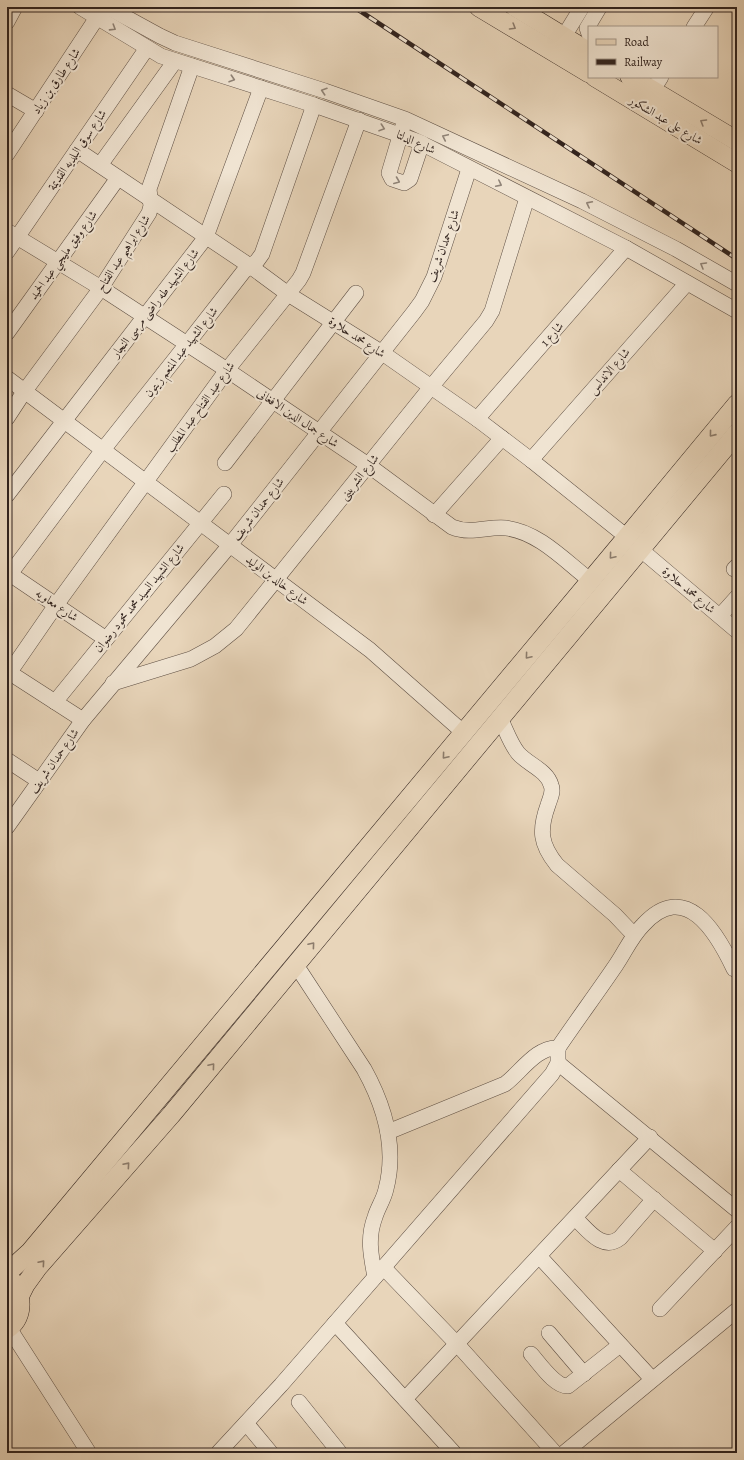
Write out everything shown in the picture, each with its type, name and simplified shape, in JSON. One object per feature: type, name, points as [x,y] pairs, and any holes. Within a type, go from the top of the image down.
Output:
[{"type":"main road","points":[[479,7],[588,72]]},
{"type":"main road","points":[[515,7],[588,51]]},
{"type":"main road","name":"شارع على عبد الشكور","points":[[597,78],[737,163]]},
{"type":"main road","name":"شارع على عبد الشكور","points":[[634,78],[656,84],[737,142]]},
{"type":"main road","points":[[7,1273],[33,1249],[464,733],[509,693],[634,543],[737,404]]},
{"type":"main road","points":[[20,1295],[38,1267],[171,1115],[500,718],[509,693],[591,581],[634,543],[737,433]]},
{"type":"main road","points":[[7,1277],[14,1283],[20,1295],[21,1302],[18,1316],[8,1329]]},
{"type":"street","points":[[7,22],[15,7]]},
{"type":"street","name":"شارع الدلتا","points":[[80,7],[103,11],[171,42],[325,91],[405,119],[582,200],[676,249],[732,281]]},
{"type":"street","points":[[695,26],[707,7]]},
{"type":"street","points":[[555,52],[564,36],[599,8]]},
{"type":"street","name":"شارع الدلتا","points":[[103,11],[146,48],[161,56],[314,105],[400,134],[419,142],[626,248],[737,311]]},
{"type":"street","name":"شارع طارق بن زياد","points":[[7,154],[103,11]]},
{"type":"street","name":"شارع سوق البلديه القديمة","points":[[7,252],[12,234],[77,150],[146,48]]},
{"type":"street","points":[[100,166],[175,61]]},
{"type":"street","name":"شارع ابراهيم عبد الفتاح","points":[[7,418],[24,392],[101,288],[150,213],[152,206],[149,189],[192,66]]},
{"type":"street","name":"شارع الشهيد طه راضى مرسى النجار","points":[[7,495],[206,237],[261,88]]},
{"type":"street","points":[[7,94],[36,111]]},
{"type":"street","name":"شارع الشهيد عبد المنعم زيتون","points":[[8,575],[102,451],[250,266],[257,261],[262,254],[314,105]]},
{"type":"street","points":[[405,119],[389,173],[394,181],[404,183],[410,179],[422,127]]},
{"type":"street","name":"شارع عبد الفتاح عبد المطلب","points":[[8,673],[226,370],[288,294],[303,273],[359,120]]},
{"type":"street","name":"شارع حمدان شريف","points":[[7,827],[83,720],[230,544],[414,312],[434,277],[465,166],[466,147]]},
{"type":"street","name":"شارع محمد حلاوة","points":[[77,150],[250,266],[288,294],[381,352],[477,419],[531,460],[634,543],[737,631]]},
{"type":"street","name":"شارع وفيق مليجي عبد الحميد","points":[[7,333],[118,178]]},
{"type":"street","name":"شارع الشربينى","points":[[113,683],[191,659],[215,646],[236,629],[489,316],[527,198]]},
{"type":"street","name":"شارع جمال الدين الافغانى","points":[[12,234],[59,261],[145,316],[273,401],[368,465],[452,528],[471,532],[496,528],[525,532],[542,542],[591,581]]},
{"type":"street","name":"شارع 1","points":[[477,419],[626,248]]},
{"type":"street","points":[[716,299],[732,281]]},
{"type":"street","name":"شارع الاندلس","points":[[531,460],[687,283]]},
{"type":"street","points":[[225,463],[356,293]]},
{"type":"street","name":"شارع خالد بن الوليد","points":[[7,378],[102,451],[230,544],[370,650],[464,733]]},
{"type":"street","points":[[434,515],[502,438]]},
{"type":"street","name":"شارع الشهيد السيد محمد محمود رضوان","points":[[55,702],[224,494]]},
{"type":"street","name":"شارع معاويه","points":[[8,575],[106,639]]},
{"type":"street","points":[[720,616],[737,597]]},
{"type":"street","points":[[8,673],[83,720]]},
{"type":"street","points":[[500,718],[512,744],[519,755],[545,775],[551,782],[552,792],[543,820],[542,830],[544,844],[551,858],[632,932]]},
{"type":"street","points":[[7,760],[39,781]]},
{"type":"street","points":[[218,1453],[335,1323],[552,1074],[558,1063],[558,1048],[614,967],[632,932],[662,909],[675,907],[688,909],[700,916],[720,942],[734,968]]},
{"type":"street","points":[[296,965],[364,1069],[373,1084],[383,1110],[388,1132],[390,1162],[386,1188],[374,1220],[370,1237],[370,1248],[379,1272],[457,1344],[555,1453]]},
{"type":"street","points":[[388,1132],[504,1084],[512,1079],[527,1062],[534,1057],[550,1047],[558,1048]]},
{"type":"street","points":[[558,1063],[650,1137],[737,1210]]},
{"type":"street","points":[[405,1399],[650,1137]]},
{"type":"street","points":[[620,1170],[715,1251]]},
{"type":"street","points":[[575,1218],[600,1241],[608,1243],[613,1242],[620,1238],[654,1199]]},
{"type":"street","points":[[660,1309],[737,1227]]},
{"type":"street","points":[[539,1256],[652,1379]]},
{"type":"street","points":[[564,1453],[737,1310]]},
{"type":"street","points":[[335,1323],[454,1453]]},
{"type":"street","points":[[8,1329],[89,1453]]},
{"type":"street","points":[[549,1333],[584,1374]]},
{"type":"street","points":[[531,1354],[555,1382],[560,1386],[568,1386],[620,1345]]},
{"type":"street","points":[[299,1402],[340,1453]]},
{"type":"street","points":[[246,1423],[271,1453]]},
{"type":"railway","points":[[354,7],[737,259]]}]
